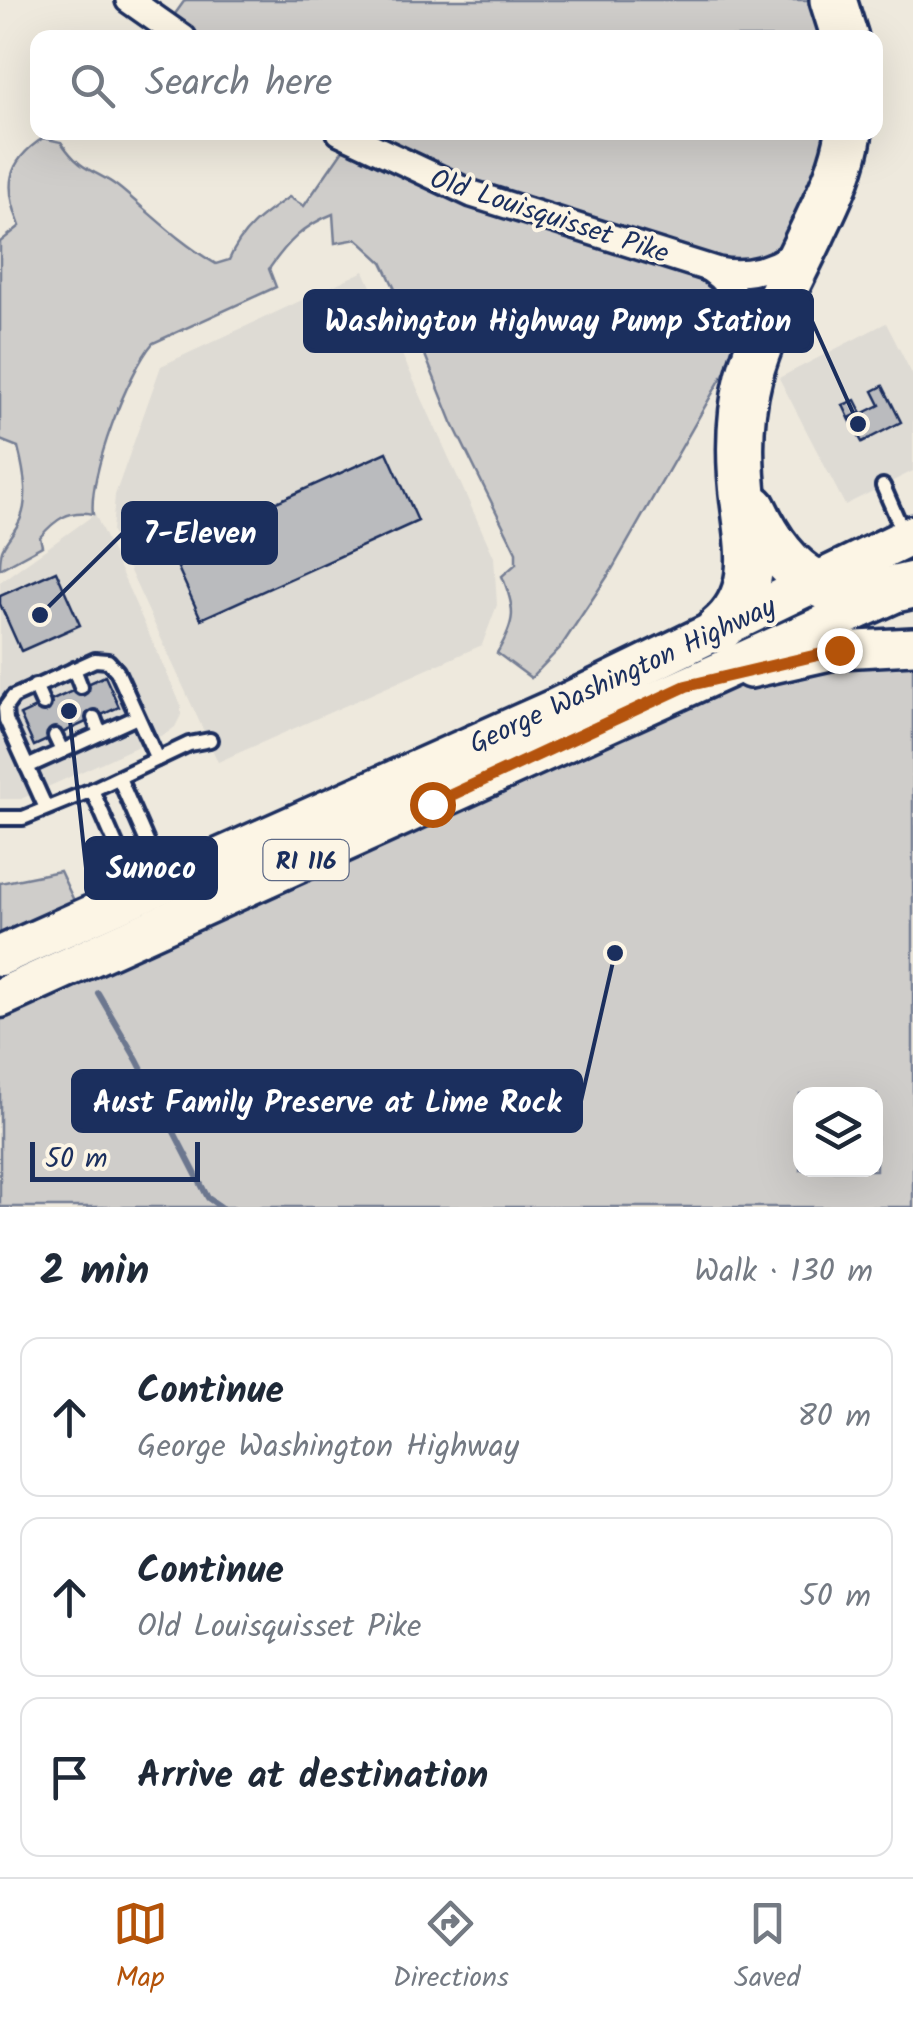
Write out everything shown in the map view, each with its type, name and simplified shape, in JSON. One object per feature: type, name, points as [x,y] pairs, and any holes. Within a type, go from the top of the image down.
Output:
[{"type":"highway","points":[[833,0],[842,30]]},
{"type":"highway","points":[[718,629],[741,604],[750,579],[739,432],[748,374],[760,338],[833,188],[848,140]]},
{"type":"highway","points":[[742,478],[776,550],[792,568],[813,582],[858,592],[913,585]]},
{"type":"main road","name":"George Washington Highway","points":[[0,998],[159,906],[910,537]]},
{"type":"main road","name":"George Washington Highway","points":[[0,956],[159,906],[686,686],[913,585]]},
{"type":"street","points":[[130,0],[172,30]]},
{"type":"street","name":"Old Louisquisset Pike","points":[[357,140],[472,194],[706,268],[752,273],[785,261],[806,245]]},
{"type":"street","points":[[706,268],[732,290],[744,315],[748,374]]},
{"type":"street","points":[[686,686],[818,654],[860,647],[913,646]]},
{"type":"lane","points":[[882,486],[910,537]]},
{"type":"lane","points":[[46,808],[6,720],[5,708],[13,696],[74,669],[95,660],[108,661],[117,671],[157,760]]},
{"type":"lane","points":[[74,669],[81,687]]},
{"type":"lane","points":[[36,686],[43,704]]},
{"type":"lane","points":[[28,767],[138,716]]},
{"type":"lane","points":[[94,718],[100,734]]},
{"type":"lane","points":[[56,736],[62,751]]},
{"type":"lane","points":[[0,818],[23,818],[189,744],[210,740]]},
{"type":"lane","points":[[119,778],[159,906]]},
{"type":"lane","points":[[92,790],[159,906]]},
{"type":"shaded area","points":[[185,0],[842,0],[852,30],[172,30],[167,25]]},
{"type":"shaded area","points":[[40,140],[61,142],[83,166],[113,183],[216,264],[229,260],[247,231],[289,197],[304,206],[345,147],[338,140],[857,140],[611,571],[560,648],[531,678],[497,653],[512,615],[502,576],[516,564],[516,552],[452,422],[382,262],[357,239],[335,243],[333,214],[305,229],[276,260],[269,269],[276,287],[153,343],[132,377],[112,425],[97,475],[93,514],[63,517],[40,537],[42,546],[0,569],[2,550],[21,517],[25,497],[18,447],[0,440],[0,242],[20,226],[10,187],[22,156]]},
{"type":"shaded area","points":[[364,271],[494,557],[497,605],[482,645],[218,762],[112,532],[115,495],[161,366]]},
{"type":"shaded area","points":[[886,323],[913,376],[913,471],[845,505],[779,378]]},
{"type":"shaded area","points":[[95,514],[181,705],[181,715],[167,733],[21,799],[0,799],[0,582]]},
{"type":"shaded area","points":[[913,650],[913,1207],[0,1207],[0,1007],[732,676]]},
{"type":"shaded area","points":[[60,871],[84,922],[0,962],[0,883]]},
{"type":"building","points":[[883,386],[901,422],[862,442],[850,420],[880,405],[873,391]]},
{"type":"building","points":[[855,400],[861,412],[849,418],[843,405]]},
{"type":"building","points":[[387,452],[418,521],[201,619],[170,550]]},
{"type":"building","points":[[56,571],[80,625],[21,651],[0,596]]},
{"type":"building","points":[[105,676],[119,707],[34,746],[20,715]]},
{"type":"waterway","points":[[98,993],[208,1198],[221,1207]]},
{"type":"place","name":"Washington Highway Pump Station","points":[[858,424]]},
{"type":"place","name":"7-Eleven","points":[[40,615]]},
{"type":"place","name":"Sunoco","points":[[69,711]]},
{"type":"place","name":"Aust Family Preserve at Lime Rock","points":[[615,953]]},
{"type":"route","points":[[432,804],[686,686],[839,650]]}]
